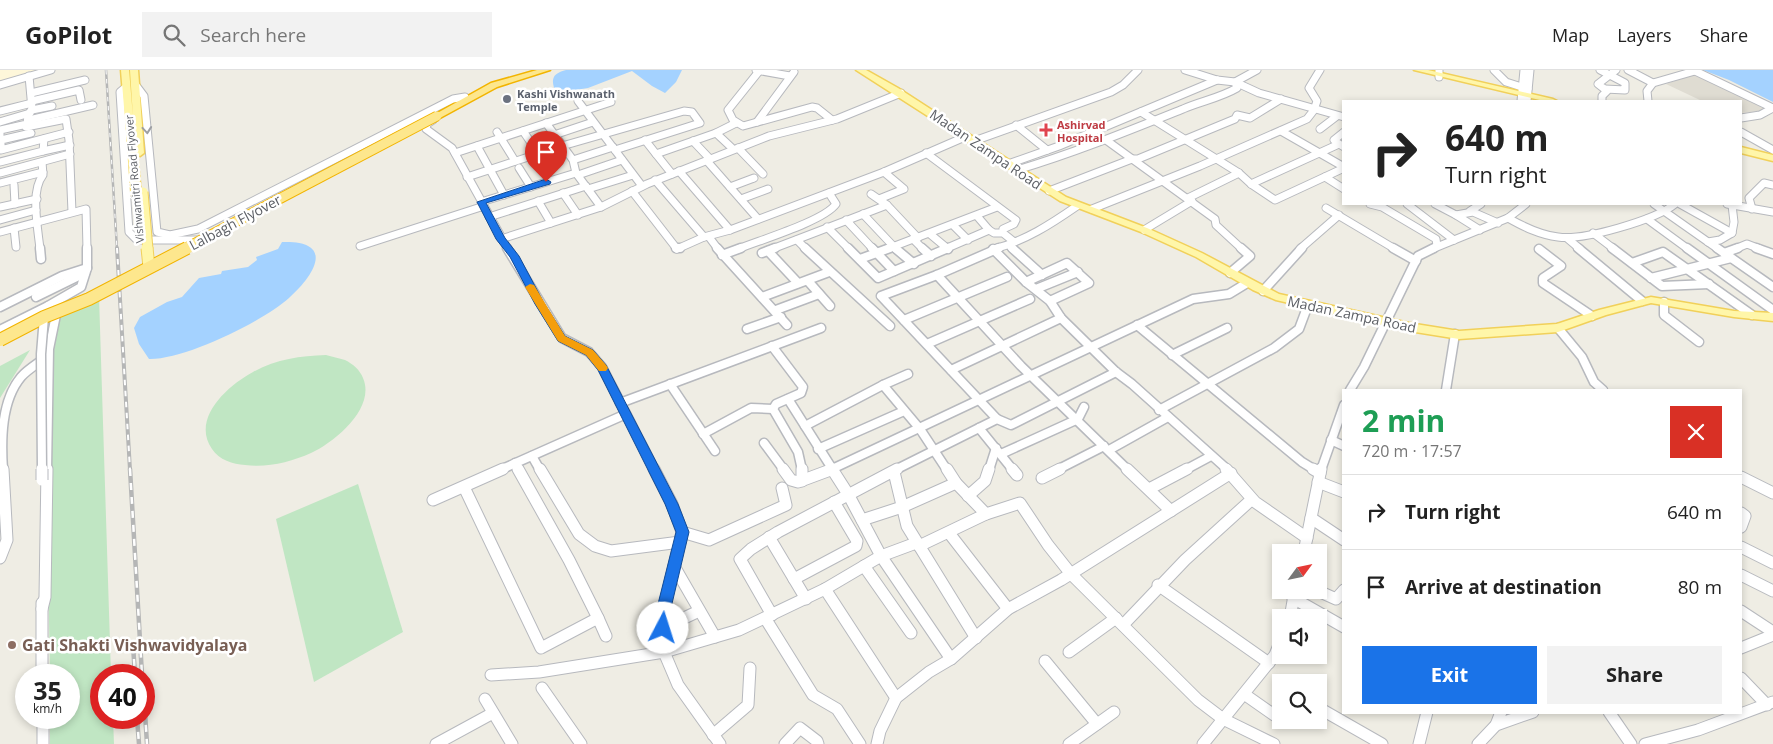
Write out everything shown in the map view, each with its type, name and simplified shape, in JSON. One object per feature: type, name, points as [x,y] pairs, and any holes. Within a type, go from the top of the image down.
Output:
[{"type":"highway","points":[[467,98],[495,81],[535,70]]},
{"type":"highway","points":[[467,98],[498,83],[546,70]]},
{"type":"highway","name":"Lalbagh Flyover","points":[[0,335],[146,266],[467,98]]},
{"type":"highway","name":"Lalbagh Flyover","points":[[0,342],[44,317],[89,299],[146,266]]},
{"type":"main road","name":"Vishwamitri Road Flyover","points":[[125,70],[146,266]]},
{"type":"main road","name":"Vishwamitri Road Flyover","points":[[134,70],[139,193]]},
{"type":"main road","name":"Madan Zampa Road","points":[[852,70],[862,71],[901,93],[1049,191],[1077,206],[1092,209],[1200,255],[1247,283],[1276,297],[1409,328],[1455,334],[1558,328],[1592,316],[1651,300],[1734,314],[1773,317]]},
{"type":"main road","points":[[1408,70],[1439,74]]},
{"type":"main road","points":[[1418,70],[1547,100]]},
{"type":"main road","points":[[1742,150],[1773,158]]},
{"type":"main road","points":[[1742,155],[1773,163]]},
{"type":"street","points":[[0,84],[51,70]]},
{"type":"street","points":[[757,122],[792,74],[758,70],[728,110],[730,118],[736,123],[743,126],[757,122],[812,106],[832,120]]},
{"type":"street","points":[[632,191],[677,249],[884,172],[926,153],[970,138],[1000,133],[1016,125],[1111,92],[1123,85],[1138,70]]},
{"type":"street","points":[[1185,70],[1217,80],[1235,82],[1281,99],[1340,117]]},
{"type":"street","points":[[1235,82],[1257,70]]},
{"type":"street","points":[[1092,209],[1218,160],[1307,119],[1314,110],[1317,101],[1309,88],[1320,70]]},
{"type":"street","points":[[1494,70],[1502,80],[1525,96]]},
{"type":"street","points":[[1524,70],[1525,96]]},
{"type":"street","points":[[1525,96],[1530,70]]},
{"type":"street","points":[[1600,70],[1611,76],[1626,83],[1625,90],[1605,89],[1598,84],[1611,76],[1616,70]]},
{"type":"street","points":[[1628,70],[1653,83]]},
{"type":"street","points":[[1648,100],[1647,91],[1653,83],[1694,70],[1773,108]]},
{"type":"street","points":[[29,76],[31,107],[26,127],[66,119],[70,146],[72,212]]},
{"type":"street","points":[[31,93],[85,80]]},
{"type":"street","points":[[1012,167],[1047,150],[1217,80]]},
{"type":"street","points":[[1012,167],[1106,140],[1200,101],[1226,95],[1237,88],[1235,82]]},
{"type":"street","points":[[126,87],[120,92],[130,232],[137,240],[192,241],[207,239],[426,126],[468,102],[467,98],[453,99],[198,229],[170,235],[156,232],[144,96],[136,84]]},
{"type":"street","points":[[1602,100],[1602,96],[1608,91],[1605,89]]},
{"type":"street","points":[[0,122],[31,107],[79,90],[81,100]]},
{"type":"street","points":[[501,239],[601,208],[655,180],[735,149],[769,136],[832,120],[901,93]]},
{"type":"street","points":[[1049,191],[1132,159],[1138,159],[1235,119],[1237,115],[1250,118],[1281,99]]},
{"type":"street","points":[[578,101],[642,186]]},
{"type":"street","points":[[455,154],[611,102]]},
{"type":"street","points":[[69,132],[1,150],[0,129],[93,104]]},
{"type":"street","points":[[0,111],[52,106]]},
{"type":"street","points":[[1742,118],[1760,115],[1773,108]]},
{"type":"street","points":[[468,177],[491,169],[517,165],[538,153],[684,111],[692,112],[700,124],[573,160]]},
{"type":"street","points":[[1141,112],[1156,119],[1184,140],[1239,173],[1251,184],[1275,200],[1342,168]]},
{"type":"street","points":[[1320,129],[1340,117]]},
{"type":"street","points":[[554,135],[593,122]]},
{"type":"street","points":[[546,123],[573,160],[577,174],[601,208]]},
{"type":"street","points":[[656,154],[716,133],[736,123]]},
{"type":"street","points":[[1016,125],[1047,150]]},
{"type":"street","points":[[426,126],[429,132],[452,148],[501,239],[514,256],[540,304],[562,338],[589,352],[598,360],[672,504],[681,537],[663,612],[664,652],[678,685],[716,740],[748,705],[750,668]]},
{"type":"street","points":[[523,131],[538,153]]},
{"type":"street","points":[[1281,131],[1342,166]]},
{"type":"street","points":[[0,140],[32,132]]},
{"type":"street","points":[[497,132],[532,187]]},
{"type":"street","points":[[716,133],[763,174]]},
{"type":"street","points":[[1742,133],[1773,150]]},
{"type":"street","points":[[1341,146],[1334,140],[1342,134]]},
{"type":"street","points":[[44,139],[44,151]]},
{"type":"street","points":[[645,140],[656,154],[730,230]]},
{"type":"street","points":[[1106,140],[1190,199],[1215,219],[1216,225],[1250,256],[1230,273]]},
{"type":"street","points":[[693,141],[758,219]]},
{"type":"street","points":[[0,162],[70,146]]},
{"type":"street","points":[[478,146],[504,195]]},
{"type":"street","points":[[1251,184],[1319,153],[1341,146]]},
{"type":"street","points":[[926,153],[1016,220],[1014,224],[1003,230]]},
{"type":"street","points":[[0,172],[70,154]]},
{"type":"street","points":[[360,246],[504,195],[622,160]]},
{"type":"street","points":[[41,259],[36,210],[37,182],[43,175],[42,162]]},
{"type":"street","points":[[0,183],[43,172]]},
{"type":"street","points":[[879,199],[904,190],[884,172]]},
{"type":"street","points":[[1144,230],[1190,199],[1239,173]]},
{"type":"street","points":[[489,217],[563,193],[633,175]]},
{"type":"street","points":[[1325,177],[1342,188]]},
{"type":"street","points":[[730,187],[754,178]]},
{"type":"street","points":[[655,180],[787,325]]},
{"type":"street","points":[[1752,209],[1749,198],[1764,182],[1773,185]]},
{"type":"street","points":[[14,185],[15,204]]},
{"type":"street","points":[[523,189],[551,223]]},
{"type":"street","points":[[741,200],[768,189]]},
{"type":"street","points":[[722,255],[818,218],[832,210],[836,204],[829,192]]},
{"type":"street","points":[[563,193],[578,215]]},
{"type":"street","points":[[870,194],[887,205],[931,256]]},
{"type":"street","points":[[0,207],[37,199]]},
{"type":"street","points":[[798,283],[765,252],[887,205]]},
{"type":"street","points":[[1376,205],[1382,206],[1436,239],[1437,246]]},
{"type":"street","points":[[1407,205],[1454,240]]},
{"type":"street","points":[[1437,205],[1480,230]]},
{"type":"street","points":[[1456,215],[1470,212],[1480,205]]},
{"type":"street","points":[[1351,389],[1386,323],[1418,256],[1437,246],[1498,223],[1525,205]]},
{"type":"street","points":[[1656,205],[1666,210],[1677,222],[1771,285]]},
{"type":"street","points":[[1508,218],[1532,231],[1567,238],[1647,219],[1673,208],[1674,205]]},
{"type":"street","points":[[1682,205],[1732,233]]},
{"type":"street","points":[[1708,242],[1720,240],[1732,233],[1734,222],[1729,205]]},
{"type":"street","points":[[1734,205],[1772,214]]},
{"type":"street","points":[[860,259],[977,216],[997,206]]},
{"type":"street","points":[[1077,206],[1046,226],[1011,243],[881,296],[996,419],[1010,425],[1116,372]]},
{"type":"street","points":[[1326,208],[1416,261]]},
{"type":"street","points":[[0,232],[86,209],[86,270],[81,287],[0,330]]},
{"type":"street","points":[[0,220],[36,210]]},
{"type":"street","points":[[1470,212],[1498,223]]},
{"type":"street","points":[[863,214],[894,247],[914,264]]},
{"type":"street","points":[[1263,290],[1303,246],[1338,215]]},
{"type":"street","points":[[977,216],[994,233],[1001,232],[1042,275]]},
{"type":"street","points":[[1647,219],[1773,310]]},
{"type":"street","points":[[846,220],[894,272]]},
{"type":"street","points":[[953,225],[968,240]]},
{"type":"street","points":[[826,227],[878,278],[886,294]]},
{"type":"street","points":[[14,228],[16,247]]},
{"type":"street","points":[[878,278],[990,230]]},
{"type":"street","points":[[1593,233],[1662,286],[1710,284]]},
{"type":"street","points":[[930,234],[948,249]]},
{"type":"street","points":[[1567,238],[1642,301]]},
{"type":"street","points":[[797,240],[829,272],[890,326]]},
{"type":"street","points":[[1724,253],[1747,244],[1773,254]]},
{"type":"street","points":[[1632,264],[1663,252],[1684,247]]},
{"type":"street","points":[[993,249],[1026,282],[1036,288],[1050,301],[1061,318],[1116,372],[1132,384],[1231,473],[1239,488],[1251,500],[1307,538]]},
{"type":"street","points":[[1539,249],[1561,266],[1543,278],[1541,280],[1543,283],[1592,316]]},
{"type":"street","points":[[1663,252],[1752,315]]},
{"type":"street","points":[[1651,278],[1731,258]]},
{"type":"street","points":[[1026,282],[1068,263],[1089,283],[1050,301]]},
{"type":"street","points":[[36,297],[86,270]]},
{"type":"street","points":[[0,307],[62,276],[86,270]]},
{"type":"street","points":[[762,297],[829,272]]},
{"type":"street","points":[[1036,288],[1078,272]]},
{"type":"street","points":[[937,274],[958,299],[1032,375],[1171,511]]},
{"type":"street","points":[[904,320],[1007,277]]},
{"type":"street","points":[[808,281],[830,306]]},
{"type":"street","points":[[764,443],[791,480],[795,482],[802,481],[833,469],[920,429],[1193,299],[1222,296],[1240,290],[1247,283]]},
{"type":"street","points":[[747,329],[819,294]]},
{"type":"street","points":[[927,344],[1030,299]]},
{"type":"street","points":[[1664,302],[1664,315],[1699,342]]},
{"type":"street","points":[[1159,410],[1274,348],[1298,329],[1308,305]]},
{"type":"street","points":[[42,609],[45,597],[48,355],[56,315],[55,308],[48,306]]},
{"type":"street","points":[[42,664],[41,354],[44,317]]},
{"type":"street","points":[[951,370],[1061,318]]},
{"type":"street","points":[[1137,325],[1319,478],[1342,491]]},
{"type":"street","points":[[620,403],[821,328]]},
{"type":"street","points":[[1172,355],[1227,328]]},
{"type":"street","points":[[1558,328],[1582,357],[1594,382],[1602,389]]},
{"type":"street","points":[[0,342],[23,331]]},
{"type":"street","points":[[1446,389],[1455,334]]},
{"type":"street","points":[[772,346],[803,387],[801,393],[776,404],[773,409]]},
{"type":"street","points":[[0,558],[7,540],[2,453],[6,402],[21,377],[48,355]]},
{"type":"street","points":[[805,426],[908,374]]},
{"type":"street","points":[[1588,389],[1594,382]]},
{"type":"street","points":[[670,384],[715,452]]},
{"type":"street","points":[[883,385],[936,450],[956,483],[986,514]]},
{"type":"street","points":[[788,398],[848,494],[881,556],[950,659]]},
{"type":"street","points":[[968,496],[985,481],[998,451],[1078,420],[1084,407]]},
{"type":"street","points":[[703,434],[751,408],[773,409]]},
{"type":"street","points":[[773,409],[801,456],[804,469],[802,481]]},
{"type":"street","points":[[818,448],[904,411]]},
{"type":"street","points":[[1306,544],[1323,460],[1342,411]]},
{"type":"street","points":[[433,500],[626,414]]},
{"type":"street","points":[[1042,478],[1168,418]]},
{"type":"street","points":[[860,744],[836,709],[813,695],[768,616],[740,559],[742,554],[848,494],[996,419]]},
{"type":"street","points":[[979,428],[1017,474]]},
{"type":"street","points":[[1332,440],[1342,445]]},
{"type":"street","points":[[532,456],[579,534],[595,546],[611,551],[681,537],[709,540],[786,505],[782,488]]},
{"type":"street","points":[[1149,489],[1211,456]]},
{"type":"street","points":[[515,464],[569,560],[606,636]]},
{"type":"street","points":[[894,472],[907,526],[976,638]]},
{"type":"street","points":[[876,744],[880,731],[896,698],[929,672],[950,659],[1008,609],[1070,574],[1231,473]]},
{"type":"street","points":[[1743,482],[1773,493]]},
{"type":"street","points":[[862,520],[902,507],[956,483]]},
{"type":"street","points":[[464,487],[516,601],[541,648],[598,618]]},
{"type":"street","points":[[1069,652],[1119,622],[1204,540],[1251,500]]},
{"type":"street","points":[[794,579],[856,546],[857,541],[834,502]]},
{"type":"street","points":[[491,675],[539,672],[664,652],[739,630],[825,590],[881,556],[949,533],[986,514],[1020,503],[1070,574],[1198,700],[1223,719],[1274,744]]},
{"type":"street","points":[[1742,514],[1745,516],[1742,524]]},
{"type":"street","points":[[1311,518],[1342,539]]},
{"type":"street","points":[[949,533],[1008,609]]},
{"type":"street","points":[[769,537],[806,599]]},
{"type":"street","points":[[1742,548],[1773,563]]},
{"type":"street","points":[[674,566],[715,637]]},
{"type":"street","points":[[864,566],[911,633]]},
{"type":"street","points":[[1742,576],[1773,591]]},
{"type":"street","points":[[1158,585],[1269,663]]},
{"type":"street","points":[[825,590],[896,698]]},
{"type":"street","points":[[1328,595],[1336,599],[1342,592]]},
{"type":"street","points":[[1302,599],[1342,626]]},
{"type":"street","points":[[663,628],[700,610]]},
{"type":"street","points":[[1742,611],[1773,634],[1742,648]]},
{"type":"street","points":[[1203,744],[1272,659]]},
{"type":"street","points":[[1045,661],[1097,724]]},
{"type":"street","points":[[1742,679],[1770,703],[1742,714]]},
{"type":"street","points":[[542,688],[580,744]]},
{"type":"street","points":[[1244,694],[1272,713]]},
{"type":"street","points":[[484,699],[512,744]]},
{"type":"street","points":[[1069,744],[1114,712]]},
{"type":"street","points":[[436,744],[493,713]]},
{"type":"street","points":[[1327,713],[1382,744]]},
{"type":"street","points":[[1419,744],[1426,714]]},
{"type":"street","points":[[1478,744],[1496,725],[1500,714]]},
{"type":"street","points":[[1496,725],[1527,714]]},
{"type":"street","points":[[1610,714],[1631,744]]},
{"type":"street","points":[[1645,744],[1698,730],[1741,714]]},
{"type":"street","points":[[785,744],[800,728],[817,741],[818,744]]},
{"type":"street","points":[[43,729],[43,744]]},
{"type":"shaded area","points":[[0,70],[46,70],[0,82]]},
{"type":"shaded area","points":[[1695,74],[1765,109],[1742,113],[1742,100],[1700,100],[1666,84]]},
{"type":"green space","points":[[99,296],[111,664],[90,664],[90,729],[113,729],[114,744],[50,744],[50,729],[80,729],[80,664],[50,664],[48,566],[52,339],[60,316]]},
{"type":"green space","points":[[30,350],[0,398],[0,366]]},
{"type":"green space","points":[[326,355],[345,360],[353,365],[362,375],[365,389],[364,401],[359,412],[351,423],[331,441],[311,453],[287,462],[270,465],[236,464],[222,459],[215,453],[207,438],[206,426],[215,404],[233,386],[253,372],[279,361],[298,357]]},
{"type":"green space","points":[[358,484],[403,632],[314,682],[276,519]]},
{"type":"water","points":[[566,70],[682,70],[676,82],[665,93],[632,71],[588,88],[556,93],[553,84],[554,78],[557,73]]},
{"type":"water","points":[[1703,70],[1773,70],[1773,102],[1729,80]]},
{"type":"water","points":[[282,242],[299,243],[310,247],[315,253],[316,261],[306,279],[289,298],[261,318],[222,338],[182,353],[164,358],[149,359],[139,344],[134,328],[140,317],[167,302],[182,297],[199,278],[221,274],[222,271],[248,267],[257,260],[256,257],[278,249]]},
{"type":"railway","points":[[106,70],[117,249]]},
{"type":"railway","points":[[117,248],[130,470]]},
{"type":"railway","points":[[130,469],[141,664]]},
{"type":"railway","points":[[133,645],[134,664]]},
{"type":"railway","points":[[138,729],[139,744]]},
{"type":"railway","points":[[146,729],[147,744]]},
{"type":"slow traffic","points":[[530,287],[562,338],[589,352],[598,360],[602,368]]},
{"type":"place","name":"Kashi Vishwanath Temple","points":[[507,99]]},
{"type":"place","name":"Ashirvad Hospital","points":[[1046,130]]},
{"type":"place","name":"Gati Shakti Vishwavidyalaya","points":[[12,645]]},
{"type":"route","points":[[546,182],[481,202],[501,239],[514,256],[540,304],[562,338],[589,352],[598,360],[672,504],[682,532],[663,612],[663,628]]}]
